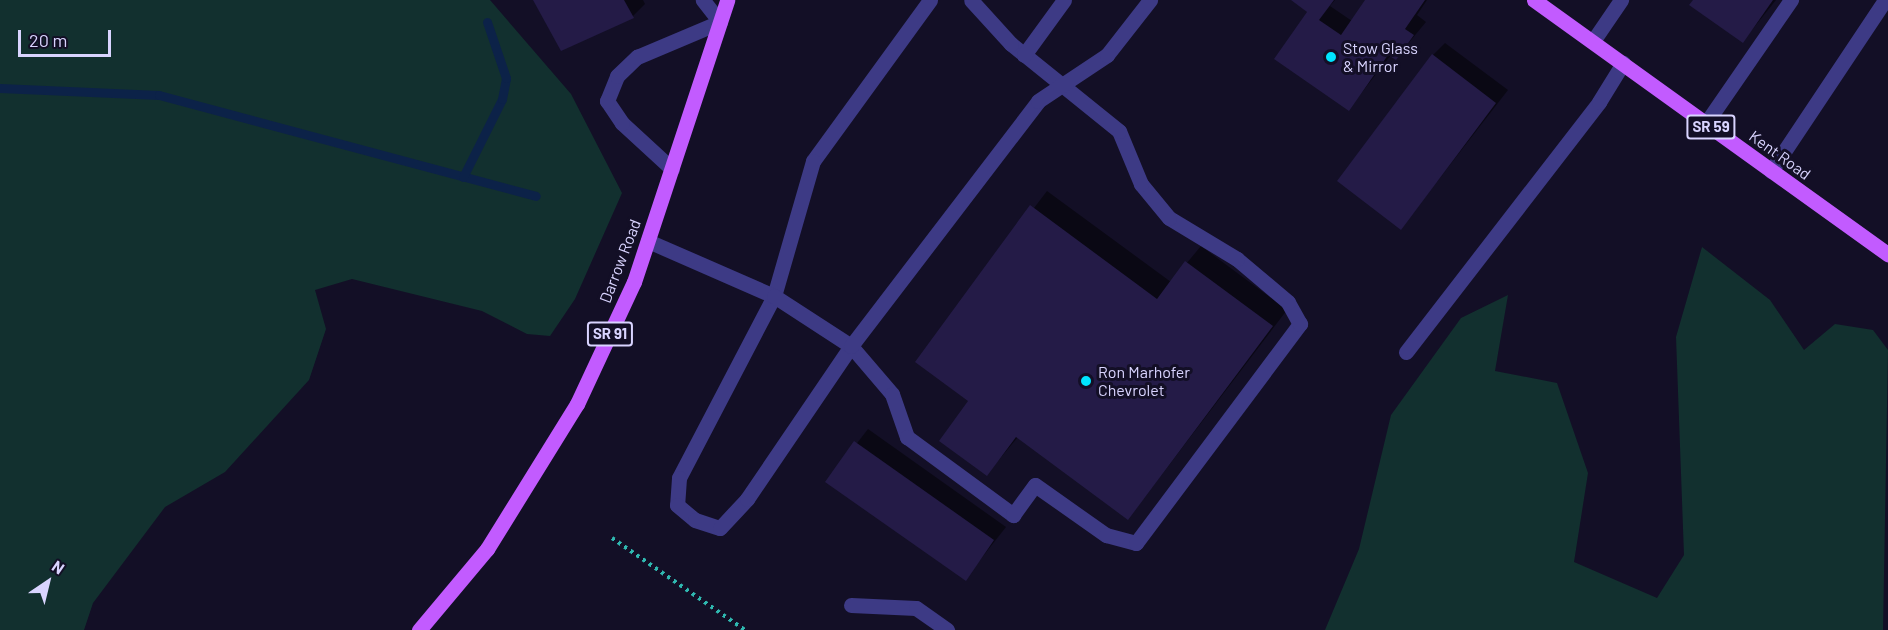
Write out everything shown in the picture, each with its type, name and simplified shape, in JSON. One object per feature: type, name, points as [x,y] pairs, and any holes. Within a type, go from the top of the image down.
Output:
[{"type":"main road","name":"Darrow Road","points":[[419,630],[487,549],[577,404],[648,241],[727,0]]},
{"type":"main road","name":"Kent Road","points":[[1534,0],[1593,40],[1888,254]]},
{"type":"street","points":[[672,169],[622,123],[607,100],[616,76],[637,57],[720,22],[703,0]]},
{"type":"street","points":[[930,0],[813,161],[774,296],[679,478],[677,505],[695,520],[720,528],[747,499],[851,346],[1038,101],[1060,84],[1107,55],[1150,0]]},
{"type":"street","points":[[648,241],[774,296],[851,346],[892,394],[908,437],[1013,515],[1035,485],[1106,535],[1136,543],[1154,525],[1300,324],[1288,302],[1237,259],[1169,218],[1141,184],[1119,131],[1024,55],[971,0]]},
{"type":"street","points":[[1024,55],[1064,0]]},
{"type":"street","points":[[1593,40],[1621,0]]},
{"type":"street","points":[[1706,123],[1791,0]]},
{"type":"street","points":[[1771,171],[1885,0]]},
{"type":"street","points":[[1406,352],[1623,63]]},
{"type":"street","points":[[851,605],[916,608],[947,630]]},
{"type":"path","points":[[612,538],[745,630]]},
{"type":"green space","points":[[0,0],[490,0],[571,94],[622,193],[575,299],[550,336],[527,334],[482,311],[352,279],[315,290],[326,329],[309,380],[225,472],[165,507],[93,603],[84,630],[0,630]]},
{"type":"green space","points":[[1702,247],[1770,300],[1804,350],[1835,324],[1873,330],[1888,350],[1883,630],[1325,630],[1359,549],[1391,415],[1461,318],[1508,295],[1495,371],[1557,383],[1588,473],[1574,562],[1657,598],[1684,555],[1676,337]]},
{"type":"building","points":[[533,0],[624,0],[634,18],[561,51]]},
{"type":"building","name":"Stow Glass & Mirror","points":[[1291,0],[1334,0],[1319,20],[1341,35],[1365,0],[1425,0],[1405,29],[1414,35],[1396,60],[1388,55],[1349,111],[1274,59],[1307,12]]},
{"type":"building","points":[[1693,0],[1773,0],[1743,43],[1689,5]]},
{"type":"building","points":[[1432,54],[1496,103],[1401,230],[1337,181]]},
{"type":"building","name":"Ron Marhofer Chevrolet","points":[[1030,205],[1157,299],[1185,261],[1273,326],[1128,520],[1016,437],[987,476],[939,441],[968,401],[915,362]]},
{"type":"building","points":[[854,441],[994,540],[966,581],[825,482]]},
{"type":"waterway","points":[[463,177],[502,99],[506,78],[487,22]]},
{"type":"waterway","points":[[0,88],[159,95],[536,196]]},
{"type":"place","name":"Stow Glass & Mirror","points":[[1331,57]]},
{"type":"place","name":"Ron Marhofer Chevrolet","points":[[1086,381]]}]
